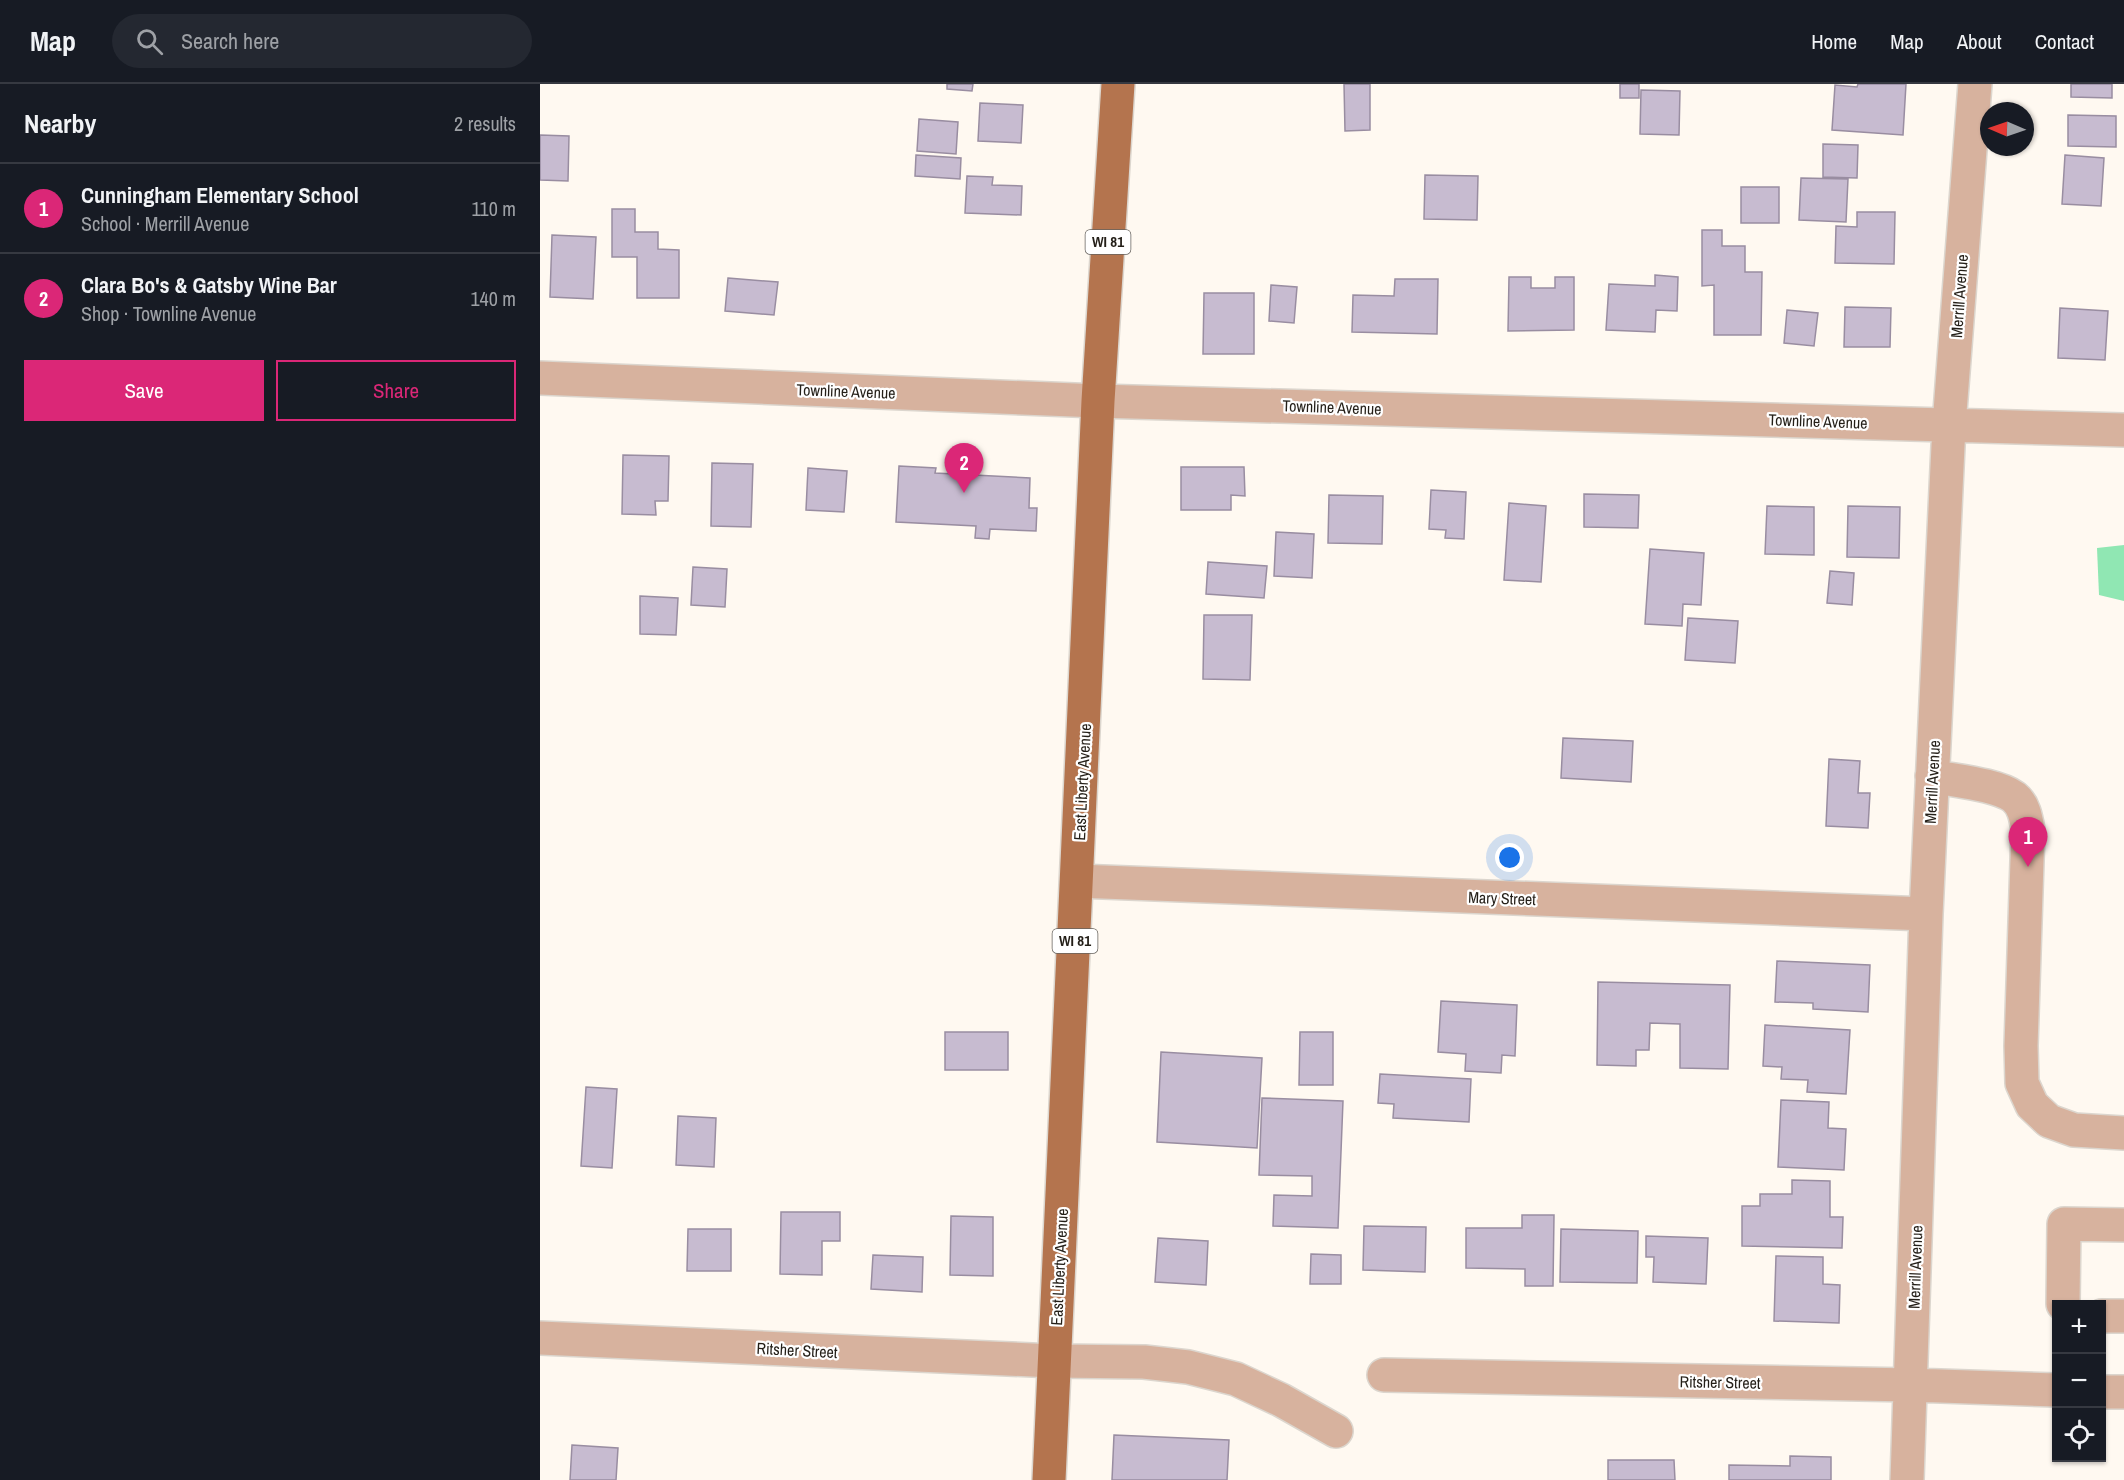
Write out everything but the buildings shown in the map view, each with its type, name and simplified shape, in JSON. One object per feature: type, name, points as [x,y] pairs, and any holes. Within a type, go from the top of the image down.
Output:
[{"type":"main road","name":"East Liberty Avenue","points":[[1049,1480],[1098,401],[1118,84]]},
{"type":"street","name":"Merrill Avenue","points":[[1907,1480],[1926,914],[1949,425],[1975,84]]},
{"type":"street","name":"Townline Avenue","points":[[540,378],[1098,401],[2124,430]]},
{"type":"street","points":[[1932,776],[1994,789],[2014,797],[2025,812],[2028,830],[2021,1046],[2022,1083],[2032,1105],[2049,1120],[2074,1130],[2124,1133]]},
{"type":"street","name":"Mary Street","points":[[1077,881],[1926,914]]},
{"type":"street","points":[[2063,1300],[2064,1224],[2124,1225]]},
{"type":"street","points":[[2106,1316],[2124,1316]]},
{"type":"street","name":"Ritsher Street","points":[[540,1338],[1054,1361],[1144,1362],[1188,1366],[1236,1379],[1281,1400],[1336,1431]]},
{"type":"street","name":"Ritsher Street","points":[[1384,1375],[2052,1390]]},
{"type":"street","points":[[2106,1392],[2124,1392]]},
{"type":"green space","points":[[2124,545],[2124,601],[2099,595],[2097,548]]},
{"type":"place","name":"Clara Bo's & Gatsby Wine Bar","points":[[964,493]]},
{"type":"place","name":"Cunningham Elementary School","points":[[2028,867]]}]
